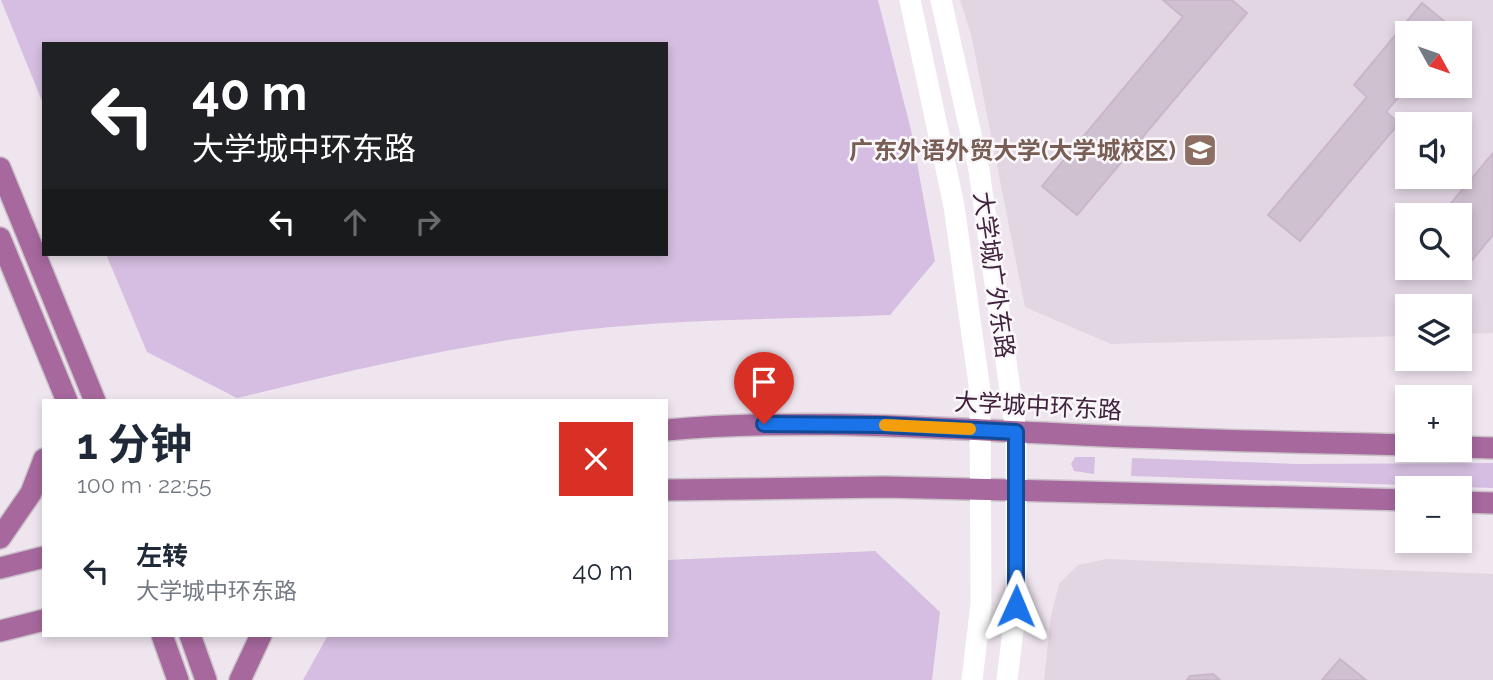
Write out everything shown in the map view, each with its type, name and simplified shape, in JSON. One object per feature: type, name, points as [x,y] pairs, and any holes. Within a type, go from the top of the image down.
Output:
[{"type":"main road","points":[[0,168],[94,399]]},
{"type":"main road","points":[[0,238],[65,399]]},
{"type":"main road","points":[[46,352],[51,399]]},
{"type":"main road","name":"大学城中环东路","points":[[668,430],[764,424],[1395,445]]},
{"type":"main road","points":[[1472,447],[1493,448]]},
{"type":"main road","points":[[0,538],[31,493],[42,465]]},
{"type":"main road","points":[[668,490],[765,486],[982,488],[1395,500]]},
{"type":"main road","points":[[1472,502],[1493,503]]},
{"type":"main road","points":[[0,568],[42,558]]},
{"type":"main road","points":[[0,631],[42,620]]},
{"type":"main road","points":[[163,637],[178,680]]},
{"type":"main road","points":[[191,637],[206,680]]},
{"type":"main road","points":[[240,680],[260,637]]},
{"type":"street","name":"大学城广外东路","points":[[910,0],[954,206],[980,391],[981,604],[972,680]]},
{"type":"street","name":"大学城广外东路","points":[[941,0],[979,170],[1016,432],[1016,606],[1007,680]]},
{"type":"shaded area","points":[[1,0],[878,0],[911,130],[935,261],[890,315],[677,322],[550,334],[432,354],[237,398],[147,352],[107,256],[668,256],[668,42],[42,42],[42,101]]},
{"type":"shaded area","name":"广东外语外贸大学(大学城校区)","points":[[960,0],[1493,0],[1493,333],[1472,334],[1472,294],[1395,294],[1395,336],[1111,344],[1025,307],[971,34]]},
{"type":"shaded area","points":[[1075,457],[1095,457],[1094,474],[1074,471],[1071,464]]},
{"type":"shaded area","points":[[1132,458],[1297,464],[1493,463],[1493,488],[1472,487],[1472,476],[1395,476],[1395,485],[1131,476]]},
{"type":"shaded area","points":[[875,551],[940,612],[932,680],[303,680],[327,637],[668,637],[668,560]]},
{"type":"shaded area","points":[[1107,559],[1493,574],[1493,680],[1044,680],[1051,616],[1059,584],[1078,565]]},
{"type":"building","points":[[1163,0],[1232,0],[1247,13],[1077,215],[1042,186],[1183,17]]},
{"type":"building","points":[[1422,3],[1444,21],[1407,21]]},
{"type":"building","points":[[1395,36],[1395,98],[1398,98],[1386,112],[1395,120],[1395,128],[1300,241],[1268,215],[1367,97],[1354,85]]},
{"type":"building","points":[[1493,153],[1493,235],[1472,260],[1472,203],[1451,203],[1463,189],[1472,189],[1472,178]]},
{"type":"building","points":[[1340,659],[1366,680],[1322,680]]},
{"type":"building","points":[[1213,674],[1220,680],[1187,680],[1190,676]]},
{"type":"slow traffic","points":[[885,425],[970,429]]},
{"type":"place","name":"广东外语外贸大学(大学城校区)","points":[[1200,150]]},
{"type":"route","points":[[764,424],[883,425],[1016,432],[1016,606]]}]
